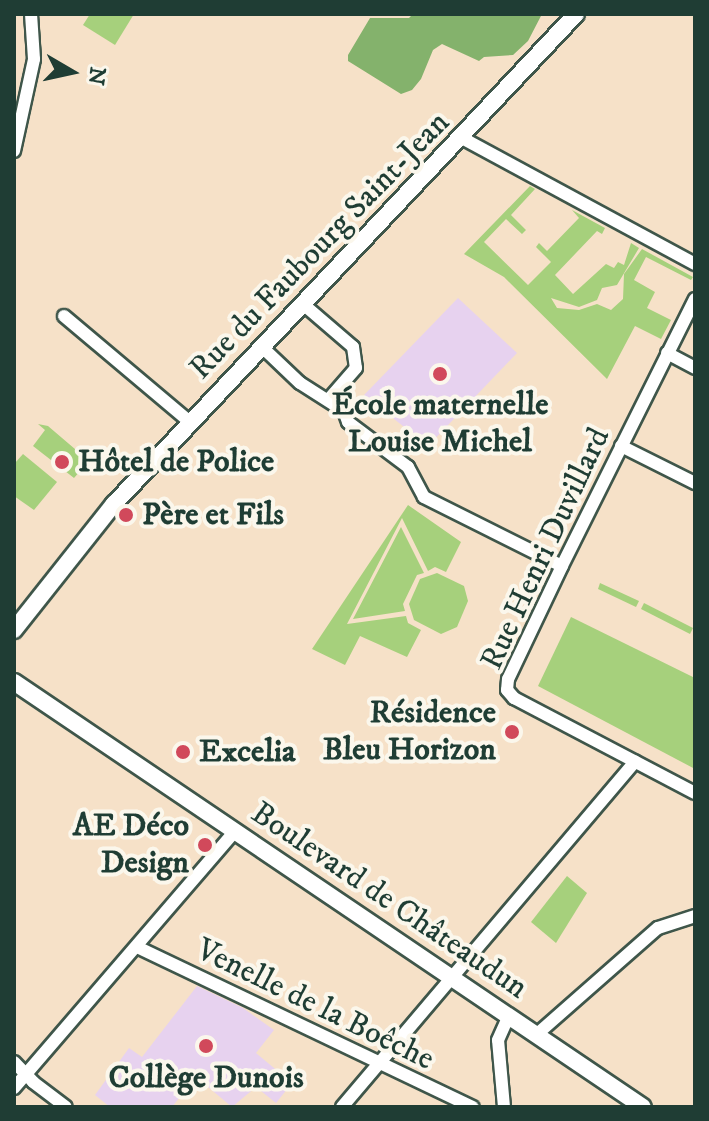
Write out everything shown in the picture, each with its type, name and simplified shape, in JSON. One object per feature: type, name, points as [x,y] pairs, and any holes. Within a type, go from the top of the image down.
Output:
[{"type":"main road","name":"Rue du Faubourg Saint-Jean","points":[[14,613],[77,538],[103,516],[576,14]]},
{"type":"main road","name":"Rue du Faubourg Saint-Jean","points":[[14,630],[87,542],[103,516]]},
{"type":"main road","name":"Rue du Faubourg Saint-Jean","points":[[14,621],[52,574],[57,562]]},
{"type":"main road","name":"Boulevard de Châteaudun","points":[[14,677],[235,831],[643,1107]]},
{"type":"street","points":[[14,151],[34,59],[31,14]]},
{"type":"street","points":[[462,138],[695,264]]},
{"type":"street","name":"Rue Henri Duvillard","points":[[635,761],[514,698],[507,690],[508,679],[695,299]]},
{"type":"street","points":[[305,303],[353,347],[356,368],[329,399]]},
{"type":"street","points":[[64,316],[190,422]]},
{"type":"street","points":[[262,347],[300,383],[329,399],[344,411],[348,422],[408,467],[424,497],[562,566]]},
{"type":"street","points":[[667,353],[695,368]]},
{"type":"street","points":[[621,446],[695,483]]},
{"type":"street","points":[[342,1107],[635,761],[695,793]]},
{"type":"street","points":[[14,1088],[235,831]]},
{"type":"street","points":[[536,1035],[658,928],[695,916]]},
{"type":"street","name":"Venelle de la Boêche","points":[[137,947],[473,1107]]},
{"type":"street","points":[[504,1107],[498,1040],[509,1015]]},
{"type":"street","points":[[14,1062],[66,1107]]},
{"type":"shaded area","name":"École maternelle Louise Michel","points":[[458,298],[517,353],[428,446],[364,395]]},
{"type":"shaded area","name":"Collège Dunois","points":[[197,986],[243,1008],[274,1030],[256,1053],[292,1083],[276,1103],[256,1087],[232,1107],[196,1077],[172,1107],[110,1107],[95,1095],[129,1048],[142,1057]]},
{"type":"green space","points":[[90,14],[134,14],[115,45],[83,25]]},
{"type":"green space","points":[[413,14],[542,14],[528,41],[513,55],[484,57],[479,61],[442,44],[433,50],[421,79],[412,90],[401,94],[348,61],[348,55],[370,18],[409,18]]},
{"type":"green space","points":[[530,186],[535,189],[511,215],[526,230],[522,234],[506,219],[484,242],[528,285],[551,262],[536,247],[539,243],[547,251],[579,218],[572,210],[605,228],[602,234],[597,231],[555,275],[573,294],[606,264],[614,268],[618,262],[624,265],[631,243],[639,248],[617,285],[602,288],[597,300],[579,307],[551,298],[557,308],[579,310],[597,304],[611,310],[623,299],[624,274],[642,249],[693,277],[691,280],[646,257],[634,280],[655,292],[647,308],[671,320],[661,339],[635,326],[607,379],[504,277],[464,254]]},
{"type":"green space","points":[[38,424],[48,426],[89,461],[74,478],[33,446],[45,430]]},
{"type":"green space","points":[[23,454],[57,482],[34,510],[14,496],[15,463]]},
{"type":"green space","points":[[408,505],[461,542],[446,572],[435,567],[428,571],[402,518],[347,624],[406,616],[408,623],[421,630],[407,657],[360,636],[345,665],[312,649]]},
{"type":"green space","points":[[401,527],[424,573],[417,575],[403,604],[405,611],[353,619]]},
{"type":"green space","points":[[437,573],[464,586],[468,601],[457,627],[441,634],[414,620],[409,604],[420,579]]},
{"type":"green space","points":[[600,583],[639,601],[636,607],[598,589]]},
{"type":"green space","points":[[644,603],[693,628],[690,634],[641,609]]},
{"type":"green space","points":[[571,617],[695,678],[695,769],[538,686]]},
{"type":"green space","points":[[567,876],[587,893],[556,943],[531,922]]},
{"type":"place","name":"École maternelle Louise Michel","points":[[440,374]]},
{"type":"place","name":"Hôtel de Police","points":[[62,462]]},
{"type":"place","name":"Père et Fils","points":[[126,515]]},
{"type":"place","name":"Résidence Bleu Horizon","points":[[512,732]]},
{"type":"place","name":"Excelia","points":[[183,752]]},
{"type":"place","name":"AE Déco Design","points":[[205,845]]},
{"type":"place","name":"Collège Dunois","points":[[206,1046]]}]
